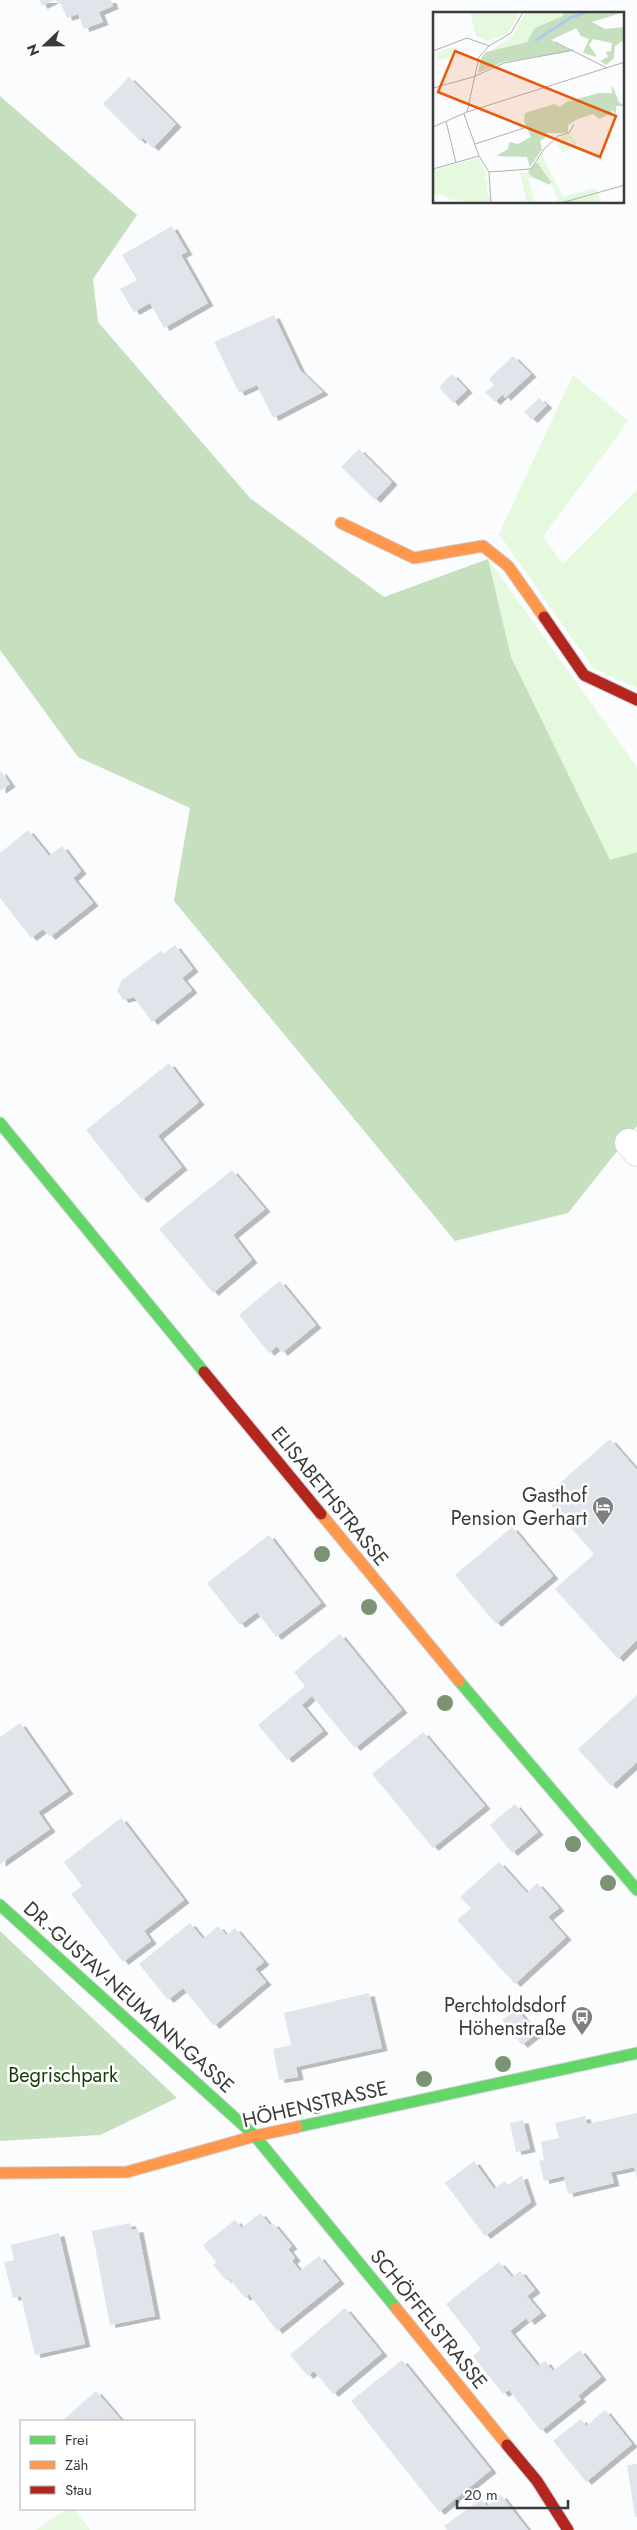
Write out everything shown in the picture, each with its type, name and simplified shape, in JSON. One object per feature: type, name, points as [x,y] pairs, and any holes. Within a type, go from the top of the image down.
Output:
[{"type":"street","points":[[341,523],[414,558],[483,546],[508,566],[584,675],[637,700]]},
{"type":"street","name":"ELISABETHSTRASSE","points":[[0,1123],[413,1626],[637,1890]]},
{"type":"street","name":"DR.-GUSTAV-NEUMANN-GASSE","points":[[0,1904],[255,2136]]},
{"type":"street","name":"HÖHENSTRASSE","points":[[0,2172],[126,2172],[255,2136],[637,2053]]},
{"type":"street","name":"SCHÖFFELSTRASSE","points":[[255,2136],[537,2481],[568,2530]]},
{"type":"green space","points":[[0,96],[137,215],[93,279],[98,322],[250,498],[384,597],[488,559],[511,657],[610,860],[637,852],[637,1126],[568,1213],[455,1241],[174,901],[190,808],[78,757],[0,650]]},
{"type":"green space","points":[[573,375],[628,421],[543,537],[563,564],[637,490],[637,688],[593,668],[499,534]]},
{"type":"green space","points":[[488,559],[637,767],[637,852],[610,861],[511,657]]},
{"type":"green space","name":"Begrischpark","points":[[0,1931],[177,2098],[100,2135],[0,2141]]},
{"type":"green space","points":[[66,2510],[75,2510],[90,2530],[36,2530]]},
{"type":"building","points":[[39,0],[54,0],[42,6]]},
{"type":"building","points":[[54,0],[111,0],[113,6],[99,12],[103,22],[84,29],[78,14],[67,18],[61,4]]},
{"type":"building","points":[[129,77],[176,124],[153,148],[143,138],[140,141],[103,104]]},
{"type":"building","points":[[172,226],[187,252],[181,255],[208,303],[164,328],[150,303],[134,312],[120,289],[137,280],[122,255]]},
{"type":"building","points":[[274,315],[300,370],[323,392],[273,418],[257,385],[239,393],[214,342]]},
{"type":"building","points":[[513,356],[531,374],[505,398],[503,394],[495,402],[485,392],[494,385],[489,379]]},
{"type":"building","points":[[452,374],[467,390],[453,403],[439,387]]},
{"type":"building","points":[[539,398],[547,405],[532,420],[524,412]]},
{"type":"building","points":[[359,449],[392,482],[375,500],[341,467]]},
{"type":"building","points":[[0,770],[10,784],[0,791]]},
{"type":"building","points":[[28,830],[49,856],[62,846],[81,871],[73,878],[93,903],[50,937],[43,929],[31,938],[0,898],[0,853]]},
{"type":"building","points":[[175,945],[193,969],[182,978],[192,990],[152,1022],[134,997],[123,1000],[117,991],[122,980],[161,951],[163,954]]},
{"type":"building","points":[[169,1063],[199,1102],[158,1136],[182,1167],[142,1200],[86,1130]]},
{"type":"building","points":[[232,1170],[265,1209],[233,1235],[252,1260],[213,1293],[159,1229]]},
{"type":"building","points":[[280,1281],[316,1325],[282,1353],[277,1346],[269,1353],[239,1315]]},
{"type":"building","name":"Gasthof Pension Gerhart","points":[[610,1439],[637,1470],[637,1640],[618,1659],[555,1589],[594,1554],[544,1497]]},
{"type":"building","points":[[512,1527],[553,1576],[496,1624],[455,1575]]},
{"type":"building","points":[[269,1535],[321,1603],[276,1637],[257,1612],[240,1625],[207,1583]]},
{"type":"building","points":[[340,1634],[402,1710],[355,1748],[312,1696],[302,1705],[323,1731],[287,1760],[258,1725],[305,1686],[294,1672]]},
{"type":"building","points":[[637,1695],[637,1762],[611,1786],[578,1749]]},
{"type":"building","points":[[20,1723],[68,1791],[38,1812],[50,1829],[0,1864],[0,1737]]},
{"type":"building","points":[[423,1732],[485,1806],[433,1848],[372,1774]]},
{"type":"building","points":[[515,1804],[538,1832],[512,1853],[490,1825]]},
{"type":"building","points":[[121,1818],[184,1900],[144,1931],[151,1941],[123,1962],[71,1894],[82,1886],[64,1862]]},
{"type":"building","points":[[499,1862],[527,1893],[537,1883],[559,1908],[548,1917],[566,1937],[515,1984],[457,1920],[471,1908],[460,1897]]},
{"type":"building","points":[[190,1923],[203,1939],[218,1926],[226,1935],[235,1928],[264,1962],[255,1969],[266,1982],[214,2026],[183,1988],[168,2000],[139,1964]]},
{"type":"building","points":[[369,1993],[382,2048],[296,2067],[298,2077],[279,2080],[273,2049],[291,2045],[284,2013]]},
{"type":"building","points":[[517,2009],[536,2034],[522,2045],[502,2020]]},
{"type":"building","points":[[637,2113],[637,2178],[634,2167],[611,2172],[614,2183],[568,2194],[564,2176],[544,2181],[539,2161],[544,2160],[541,2142],[559,2138],[555,2123],[585,2116],[587,2124]]},
{"type":"building","points":[[523,2120],[530,2149],[516,2152],[510,2123]]},
{"type":"building","points":[[474,2161],[494,2189],[505,2181],[508,2185],[522,2175],[531,2202],[485,2236],[445,2183]]},
{"type":"building","points":[[260,2213],[270,2225],[273,2223],[292,2246],[288,2249],[295,2258],[292,2261],[300,2271],[319,2256],[339,2281],[277,2331],[249,2294],[245,2298],[229,2278],[226,2280],[213,2265],[216,2262],[203,2245],[235,2220],[242,2228]]},
{"type":"building","points":[[130,2223],[132,2230],[138,2229],[155,2316],[110,2325],[92,2231]]},
{"type":"building","points":[[59,2233],[85,2344],[35,2355],[21,2296],[13,2298],[4,2262],[14,2260],[11,2245]]},
{"type":"building","points":[[499,2262],[512,2277],[520,2271],[535,2290],[527,2296],[541,2313],[529,2322],[526,2318],[510,2331],[538,2366],[545,2361],[553,2371],[580,2350],[601,2377],[578,2396],[581,2399],[541,2431],[509,2390],[503,2394],[473,2356],[481,2349],[446,2304]]},
{"type":"building","points":[[345,2308],[382,2353],[333,2394],[314,2371],[308,2376],[290,2355]]},
{"type":"building","points":[[402,2360],[491,2470],[439,2512],[351,2401]]},
{"type":"building","points":[[96,2391],[121,2420],[63,2420]]},
{"type":"building","points":[[605,2410],[632,2444],[586,2482],[553,2441],[581,2419],[586,2426]]},
{"type":"building","points":[[637,2464],[637,2517],[635,2517],[627,2465]]},
{"type":"building","points":[[501,2495],[528,2530],[447,2530],[444,2526],[481,2499],[487,2506]]},
{"type":"traffic: fast","points":[[0,1123],[204,1372]]},
{"type":"traffic: fast","points":[[459,1681],[637,1890]]},
{"type":"traffic: fast","points":[[0,1905],[255,2136],[396,2308]]},
{"type":"traffic: fast","points":[[297,2127],[637,2053]]},
{"type":"traffic: slow","points":[[341,523],[414,558],[483,546],[508,566],[544,617]]},
{"type":"traffic: slow","points":[[321,1514],[459,1681]]},
{"type":"traffic: slow","points":[[0,2173],[127,2172],[255,2136],[297,2127]]},
{"type":"traffic: slow","points":[[396,2308],[507,2445]]},
{"type":"traffic: jam","points":[[544,617],[584,675],[637,700]]},
{"type":"traffic: jam","points":[[204,1372],[321,1514]]},
{"type":"traffic: jam","points":[[507,2445],[537,2481],[568,2530]]},
{"type":"place","name":"Gasthof Pension Gerhart","points":[[603,1526]]},
{"type":"place","name":"Perchtoldsdorf Höhenstraße","points":[[582,2036]]}]
